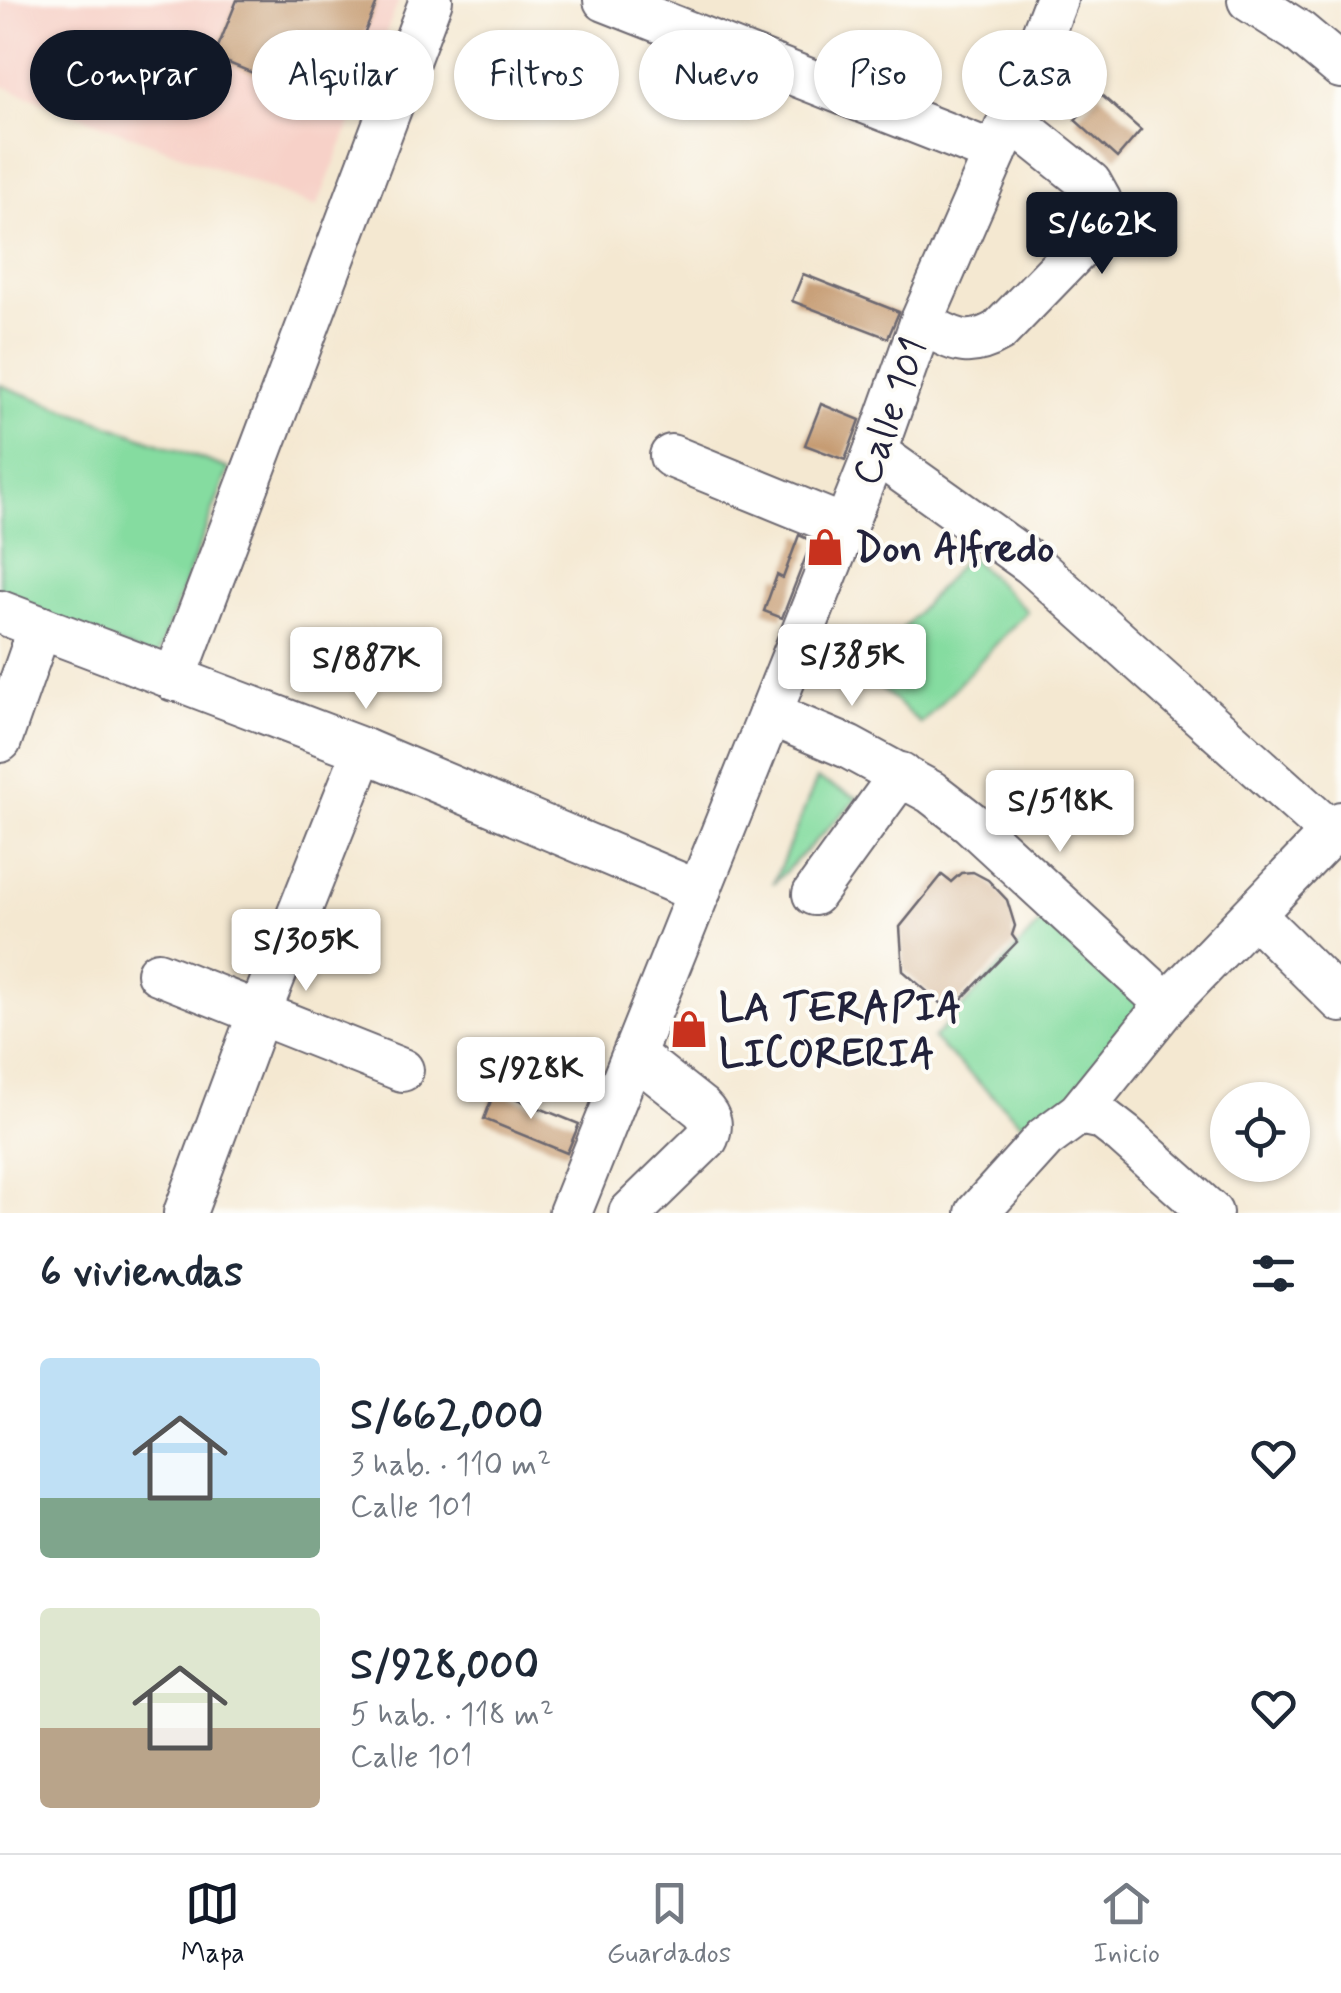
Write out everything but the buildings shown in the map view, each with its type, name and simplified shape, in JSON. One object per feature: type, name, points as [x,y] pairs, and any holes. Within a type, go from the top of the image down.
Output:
[{"type":"street","points":[[174,680],[431,0]]},
{"type":"street","points":[[605,0],[663,10],[1003,136],[1090,183],[1100,201],[1091,236],[999,331],[981,341],[964,343],[921,324]]},
{"type":"street","name":"Calle 101","points":[[570,1213],[845,528],[921,324],[1003,136],[1056,0]]},
{"type":"street","points":[[1250,0],[1299,32],[1341,67]]},
{"type":"street","points":[[875,452],[1032,564],[1336,828],[1167,1004],[1079,1113],[1045,1138],[977,1213]]},
{"type":"street","points":[[671,456],[845,528]]},
{"type":"street","points":[[0,612],[364,750],[699,892]]},
{"type":"street","points":[[0,740],[40,627]]},
{"type":"street","points":[[770,714],[901,774],[971,823],[1167,1004]]},
{"type":"street","points":[[184,1213],[364,750]]},
{"type":"street","points":[[814,894],[901,774]]},
{"type":"street","points":[[1255,916],[1341,1001]]},
{"type":"street","points":[[158,972],[402,1070]]},
{"type":"street","points":[[630,1213],[707,1138],[711,1127],[701,1108],[634,1055]]},
{"type":"street","points":[[1079,1113],[1102,1118],[1113,1126],[1212,1213]]},
{"type":"shaded area","points":[[0,0],[399,0],[387,30],[252,30],[252,120],[351,120],[317,207],[91,120],[232,120],[232,30],[30,30],[30,97],[0,85]]},
{"type":"green space","points":[[0,385],[229,469],[156,659],[0,599]]},
{"type":"green space","points":[[968,555],[1027,611],[921,724],[864,673]]},
{"type":"green space","points":[[817,779],[858,798],[773,884]]},
{"type":"green space","points":[[1051,911],[1155,1016],[1036,1137],[933,1039]]},
{"type":"place","name":"Don Alfredo","points":[[825,547]]},
{"type":"place","name":"LA TERAPIA LICORERIA","points":[[689,1029]]}]
